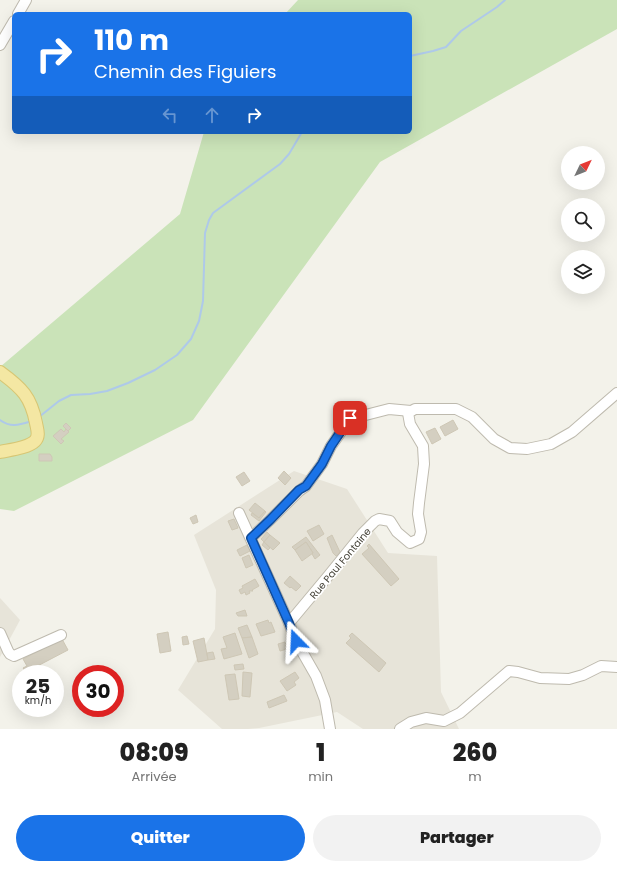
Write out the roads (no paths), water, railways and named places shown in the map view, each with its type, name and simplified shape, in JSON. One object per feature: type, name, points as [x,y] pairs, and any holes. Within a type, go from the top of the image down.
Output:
[{"type":"main road","points":[[0,372],[22,390],[29,400],[34,411],[38,433],[34,442],[0,452]]},
{"type":"street","points":[[19,12],[26,0]]},
{"type":"street","points":[[0,45],[12,24]]},
{"type":"street","points":[[251,538],[299,490],[306,486],[322,464],[331,446],[350,418],[388,409],[411,411],[415,409],[456,409],[472,417],[494,439],[510,448],[527,449],[551,444],[572,432],[617,394]]},
{"type":"street","name":"Rue Paul Fontaine","points":[[289,623],[363,533],[375,521],[379,519],[390,521],[397,532],[410,542],[419,539],[421,532],[418,514],[424,464],[423,446],[410,424],[408,413],[411,411]]},
{"type":"street","points":[[239,513],[296,641],[316,676],[325,700],[330,729]]},
{"type":"street","points":[[0,633],[8,651],[14,656],[61,635]]},
{"type":"street","points":[[400,729],[411,722],[426,718],[444,721],[460,713],[509,671],[540,678],[569,679],[583,675],[601,666],[617,666]]},
{"type":"waterway","points":[[412,56],[446,47],[461,31],[505,0]]},
{"type":"waterway","points":[[39,417],[59,401],[71,395],[107,391],[155,370],[177,355],[191,339],[199,321],[203,301],[205,233],[209,220],[213,213],[280,164],[289,154],[301,134]]},
{"type":"waterway","points":[[0,420],[4,423],[12,425],[19,425],[32,421]]}]
